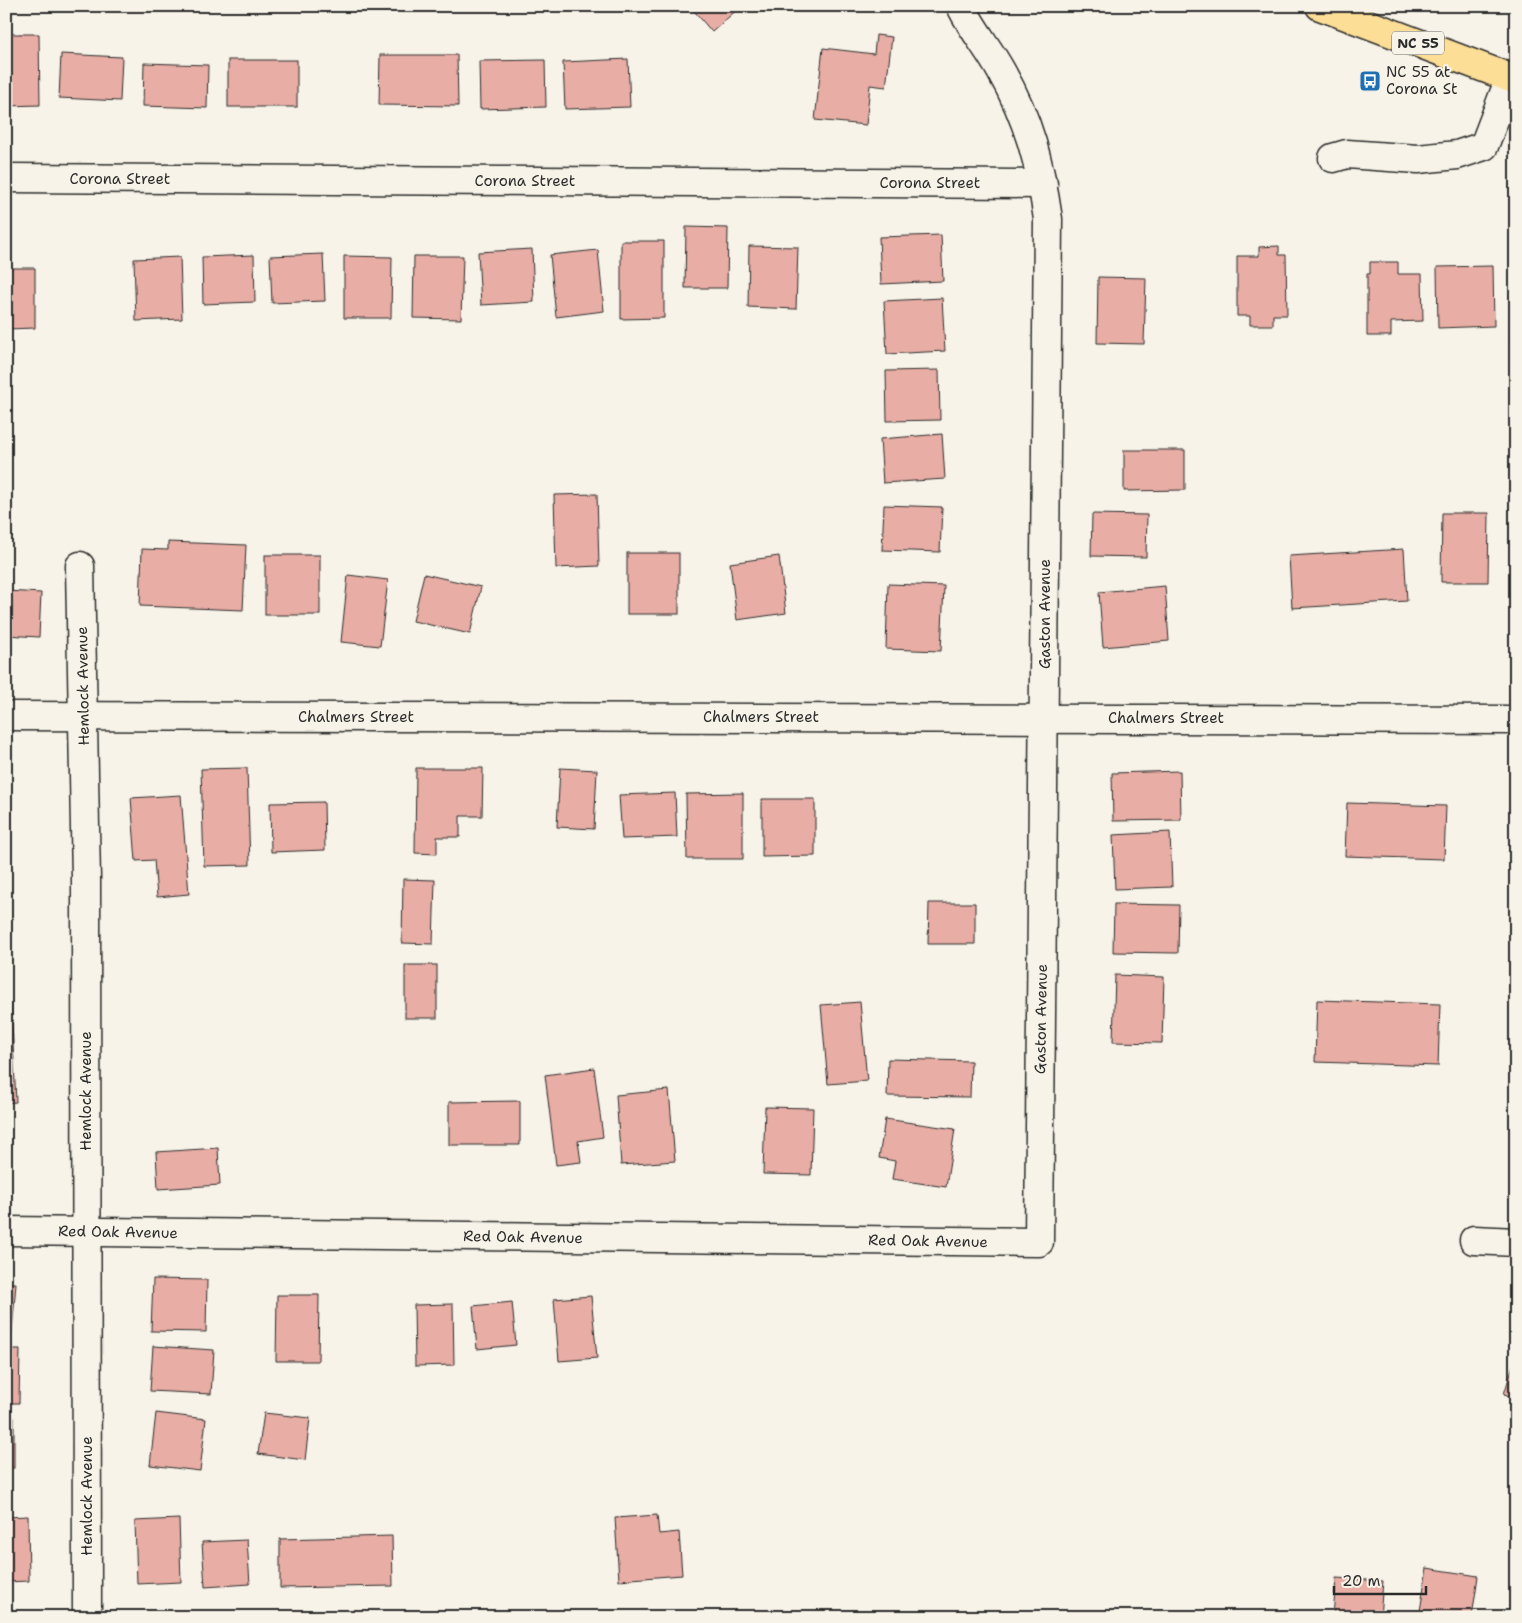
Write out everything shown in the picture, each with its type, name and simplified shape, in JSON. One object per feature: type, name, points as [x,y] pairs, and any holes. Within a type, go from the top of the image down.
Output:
[{"type":"main road","name":"NC 55","points":[[1330,8],[1513,79]]},
{"type":"street","name":"Gaston Avenue","points":[[961,6],[966,18],[1001,70],[1024,116],[1038,160],[1048,219],[1039,1242]]},
{"type":"street","points":[[1333,158],[1347,154],[1418,159],[1457,156],[1484,146],[1513,79]]},
{"type":"street","name":"Corona Street","points":[[6,178],[1043,184]]},
{"type":"street","name":"Hemlock Avenue","points":[[80,566],[86,880],[87,1617]]},
{"type":"street","name":"Chalmers Street","points":[[6,716],[1516,720]]},
{"type":"street","name":"Red Oak Avenue","points":[[6,1231],[1039,1242]]},
{"type":"street","points":[[1474,1240],[1516,1242]]},
{"type":"building","points":[[690,6],[741,6],[712,32]]},
{"type":"building","points":[[6,34],[39,34],[40,105],[6,106]]},
{"type":"building","points":[[876,35],[892,37],[886,87],[870,85],[866,125],[815,120],[823,48],[874,54]]},
{"type":"building","points":[[61,54],[122,57],[120,101],[59,98]]},
{"type":"building","points":[[380,55],[457,55],[458,106],[379,105]]},
{"type":"building","points":[[628,59],[630,107],[565,109],[563,62]]},
{"type":"building","points":[[228,60],[297,60],[297,107],[228,107]]},
{"type":"building","points":[[545,60],[546,107],[480,109],[479,61]]},
{"type":"building","points":[[144,63],[208,65],[207,108],[143,106]]},
{"type":"building","points":[[686,227],[728,228],[727,288],[685,288]]},
{"type":"building","points":[[941,235],[943,281],[881,284],[879,237]]},
{"type":"building","points":[[621,241],[664,241],[664,318],[621,319]]},
{"type":"building","points":[[749,246],[798,247],[796,309],[748,307]]},
{"type":"building","points":[[1279,246],[1279,255],[1286,255],[1287,315],[1273,315],[1273,325],[1250,325],[1250,316],[1237,316],[1237,256],[1259,256],[1259,247]]},
{"type":"building","points":[[532,249],[534,302],[481,305],[478,252]]},
{"type":"building","points":[[598,250],[604,311],[556,317],[550,255]]},
{"type":"building","points":[[323,254],[325,301],[272,303],[270,256]]},
{"type":"building","points":[[254,255],[255,302],[203,304],[202,257]]},
{"type":"building","points":[[344,256],[392,257],[391,318],[344,318]]},
{"type":"building","points":[[414,256],[463,256],[461,319],[413,318]]},
{"type":"building","points":[[180,257],[182,319],[136,321],[134,259]]},
{"type":"building","points":[[1370,262],[1398,262],[1398,274],[1422,274],[1423,321],[1391,322],[1391,336],[1367,336],[1367,274],[1370,274]]},
{"type":"building","points":[[1493,266],[1494,326],[1438,328],[1437,267]]},
{"type":"building","points":[[6,268],[35,268],[35,328],[6,329]]},
{"type":"building","points":[[1098,277],[1146,278],[1144,344],[1097,343]]},
{"type":"building","points":[[942,298],[945,351],[887,354],[884,301]]},
{"type":"building","points":[[1513,301],[1516,301],[1516,341],[1511,341]]},
{"type":"building","points":[[939,370],[940,420],[887,421],[886,371]]},
{"type":"building","points":[[942,434],[945,479],[883,483],[880,439]]},
{"type":"building","points":[[1124,450],[1185,450],[1185,490],[1124,491]]},
{"type":"building","points":[[597,494],[599,566],[556,568],[554,495]]},
{"type":"building","points":[[884,505],[942,507],[940,552],[882,550]]},
{"type":"building","points":[[1442,513],[1489,513],[1488,582],[1441,582]]},
{"type":"building","points":[[1092,514],[1147,515],[1146,557],[1091,556]]},
{"type":"building","points":[[168,542],[246,545],[243,610],[140,606],[142,549],[168,550]]},
{"type":"building","points":[[1404,549],[1407,601],[1292,608],[1289,556]]},
{"type":"building","points":[[627,553],[679,553],[679,614],[627,614]]},
{"type":"building","points":[[265,555],[320,555],[320,615],[265,615]]},
{"type":"building","points":[[779,556],[786,613],[737,620],[730,563]]},
{"type":"building","points":[[424,574],[481,587],[470,634],[413,621]]},
{"type":"building","points":[[348,575],[388,580],[380,646],[341,642]]},
{"type":"building","points":[[888,584],[944,586],[941,651],[886,649]]},
{"type":"building","points":[[1165,586],[1169,641],[1103,647],[1099,592]]},
{"type":"building","points":[[6,591],[41,593],[39,637],[6,635]]},
{"type":"building","points":[[247,768],[250,865],[204,866],[201,769]]},
{"type":"building","points":[[416,768],[483,768],[482,816],[460,816],[460,837],[437,837],[437,854],[415,853]]},
{"type":"building","points":[[560,768],[597,770],[594,829],[557,827]]},
{"type":"building","points":[[1180,771],[1181,820],[1113,821],[1112,773]]},
{"type":"building","points":[[675,793],[677,837],[622,839],[619,795]]},
{"type":"building","points":[[743,793],[743,859],[687,859],[686,794]]},
{"type":"building","points":[[181,795],[189,894],[157,897],[154,860],[136,861],[131,798]]},
{"type":"building","points":[[762,799],[815,799],[815,856],[762,857]]},
{"type":"building","points":[[324,802],[325,850],[271,852],[270,803]]},
{"type":"building","points":[[1347,803],[1446,806],[1444,859],[1345,856]]},
{"type":"building","points":[[1170,832],[1172,887],[1115,889],[1113,835]]},
{"type":"building","points":[[403,879],[435,880],[433,944],[402,943]]},
{"type":"building","points":[[929,903],[975,903],[975,944],[928,944]]},
{"type":"building","points":[[1114,904],[1179,905],[1178,953],[1113,952]]},
{"type":"building","points":[[405,965],[437,965],[437,1018],[405,1018]]},
{"type":"building","points":[[1115,975],[1164,977],[1162,1043],[1113,1042]]},
{"type":"building","points":[[1317,1000],[1440,1004],[1438,1066],[1315,1062]]},
{"type":"building","points":[[860,1002],[867,1081],[828,1084],[821,1005]]},
{"type":"building","points":[[6,1004],[11,1004],[16,1102],[6,1103]]},
{"type":"building","points":[[888,1059],[971,1061],[970,1097],[887,1096]]},
{"type":"building","points":[[594,1068],[603,1137],[578,1141],[581,1162],[556,1165],[545,1075]]},
{"type":"building","points":[[669,1090],[675,1161],[621,1165],[616,1095]]},
{"type":"building","points":[[520,1101],[520,1145],[449,1145],[449,1102]]},
{"type":"building","points":[[765,1107],[813,1108],[811,1175],[763,1174]]},
{"type":"building","points":[[885,1119],[955,1129],[946,1187],[892,1179],[895,1161],[879,1158]]},
{"type":"building","points":[[218,1148],[220,1185],[158,1189],[156,1152]]},
{"type":"building","points":[[153,1279],[207,1280],[206,1332],[151,1331]]},
{"type":"building","points":[[6,1283],[16,1283],[12,1332],[6,1331]]},
{"type":"building","points":[[277,1295],[319,1295],[318,1361],[276,1361]]},
{"type":"building","points":[[591,1296],[597,1358],[559,1361],[554,1299]]},
{"type":"building","points":[[512,1302],[516,1345],[477,1349],[473,1306]]},
{"type":"building","points":[[453,1304],[454,1365],[415,1366],[414,1305]]},
{"type":"building","points":[[153,1346],[214,1350],[211,1394],[150,1391]]},
{"type":"building","points":[[6,1349],[20,1349],[19,1403],[6,1403]]},
{"type":"building","points":[[1516,1356],[1516,1398],[1504,1394]]},
{"type":"building","points":[[156,1413],[206,1419],[200,1471],[150,1465]]},
{"type":"building","points":[[264,1413],[310,1418],[305,1460],[258,1454]]},
{"type":"building","points":[[6,1418],[14,1418],[14,1468],[6,1468]]},
{"type":"building","points":[[657,1515],[659,1534],[679,1532],[682,1575],[619,1580],[615,1518]]},
{"type":"building","points":[[28,1516],[29,1581],[6,1582],[6,1517]]},
{"type":"building","points":[[179,1519],[181,1582],[137,1584],[135,1521]]},
{"type":"building","points":[[392,1536],[393,1586],[280,1588],[280,1539]]},
{"type":"building","points":[[247,1540],[250,1584],[205,1587],[202,1542]]},
{"type":"building","points":[[1427,1568],[1478,1576],[1472,1617],[1419,1617]]},
{"type":"building","points":[[1336,1578],[1383,1581],[1380,1617],[1333,1617]]},
{"type":"place","name":"NC 55 at Corona St","points":[[1370,81]]}]
